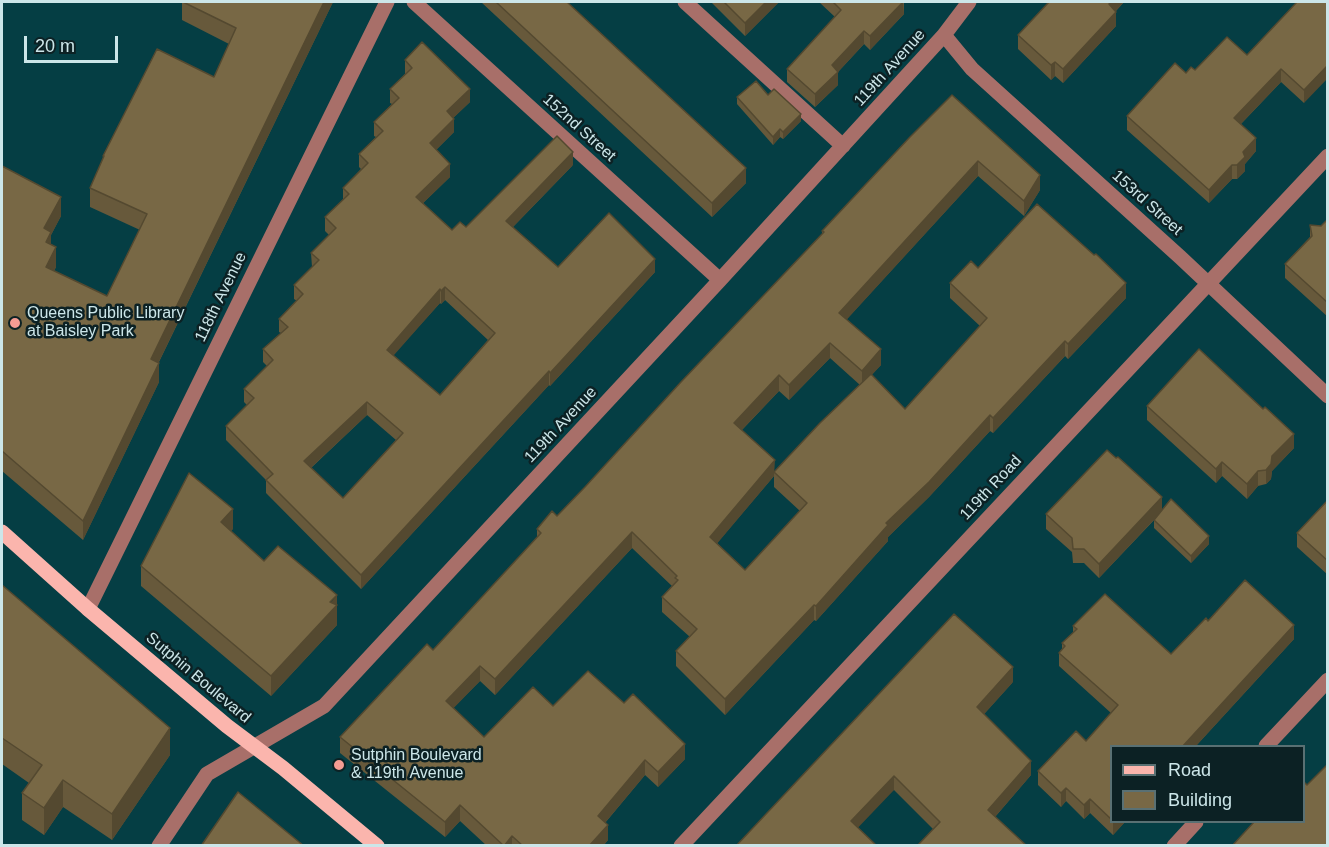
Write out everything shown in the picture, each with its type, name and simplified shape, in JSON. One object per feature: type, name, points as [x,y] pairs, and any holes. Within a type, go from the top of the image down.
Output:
[{"type":"main road","name":"Sutphin Boulevard","points":[[2,532],[88,609],[227,726],[283,768],[377,846]]},
{"type":"street","name":"118th Avenue","points":[[88,609],[387,2]]},
{"type":"street","name":"152nd Street","points":[[414,2],[720,280]]},
{"type":"street","points":[[685,2],[843,146]]},
{"type":"street","name":"119th Avenue","points":[[159,846],[207,774],[324,706],[944,35],[961,4]]},
{"type":"street","name":"153rd Street","points":[[944,35],[972,69],[1328,396]]},
{"type":"street","name":"119th Road","points":[[681,846],[1328,156]]},
{"type":"street","points":[[1268,745],[1328,680]]},
{"type":"street","points":[[1174,846],[1195,823]]},
{"type":"building","points":[[183,2],[324,2],[151,359],[159,363],[83,521],[2,451],[2,166],[61,197],[44,228],[51,232],[46,242],[56,247],[46,267],[107,296],[147,214],[90,188],[103,156],[157,49],[214,77],[236,28]]},
{"type":"building","points":[[496,2],[567,2],[746,168],[712,203]]},
{"type":"building","points":[[724,2],[766,2],[745,23]]},
{"type":"building","points":[[833,2],[903,2],[870,36],[864,31],[832,65],[838,72],[815,94],[787,69],[841,10]]},
{"type":"building","points":[[1049,2],[1111,2],[1109,4],[1116,12],[1063,69],[1055,62],[1051,65],[1018,35]]},
{"type":"building","points":[[1297,2],[1328,2],[1328,65],[1304,90],[1281,69],[1234,118],[1256,138],[1243,152],[1245,157],[1237,165],[1232,165],[1209,190],[1127,116],[1175,63],[1186,73],[1191,67],[1195,70],[1227,37],[1247,55]]},
{"type":"building","points":[[422,42],[470,89],[447,111],[454,119],[430,143],[450,164],[416,197],[452,230],[460,222],[466,227],[557,136],[573,152],[506,221],[558,267],[609,213],[655,259],[361,575],[266,480],[273,474],[226,426],[254,398],[244,389],[273,360],[263,349],[288,327],[279,319],[303,294],[294,285],[319,260],[311,253],[336,228],[325,217],[349,194],[343,188],[368,163],[359,154],[383,131],[374,122],[399,98],[390,89],[412,68],[405,60]],"holes":[[[445,287],[495,333],[440,395],[387,350],[440,289],[441,291]],[[367,402],[403,433],[343,498],[304,461]]]},
{"type":"building","points":[[756,81],[768,95],[774,89],[801,114],[783,132],[780,129],[773,137],[737,97]]},
{"type":"building","points":[[952,95],[1040,175],[1024,201],[978,161],[839,313],[881,349],[862,371],[830,343],[789,385],[779,375],[734,423],[775,460],[710,537],[745,570],[807,503],[774,472],[871,374],[905,409],[987,318],[950,283],[971,261],[978,268],[1037,204],[1126,283],[1068,344],[1065,341],[993,418],[990,415],[929,482],[886,523],[888,525],[816,606],[814,605],[725,699],[676,651],[697,629],[662,597],[678,580],[675,578],[677,576],[632,532],[495,679],[480,666],[446,701],[484,737],[533,687],[553,706],[588,671],[624,703],[633,694],[685,744],[658,772],[645,760],[598,816],[608,825],[589,846],[523,846],[512,836],[504,846],[460,805],[445,822],[340,737],[427,644],[433,650],[541,533],[537,529],[552,511],[557,516],[585,487],[910,137]]},
{"type":"building","points":[[1328,219],[1328,303],[1285,264],[1312,236],[1310,225],[1321,226]]},
{"type":"building","points":[[1199,349],[1263,409],[1265,407],[1294,434],[1272,456],[1271,464],[1266,470],[1258,471],[1247,484],[1222,462],[1216,469],[1147,406]]},
{"type":"building","points":[[1107,450],[1116,458],[1118,457],[1162,497],[1099,564],[1084,549],[1073,549],[1072,538],[1046,514]]},
{"type":"building","points":[[189,473],[233,509],[221,522],[264,561],[278,546],[337,595],[330,602],[337,605],[271,676],[141,566]]},
{"type":"building","points":[[1171,499],[1209,536],[1191,556],[1154,520]]},
{"type":"building","points":[[1328,500],[1328,561],[1297,533]]},
{"type":"building","points":[[1245,580],[1294,625],[1184,745],[1110,745],[1110,818],[1090,799],[1084,805],[1066,788],[1061,793],[1038,771],[1076,731],[1086,741],[1118,705],[1059,653],[1065,646],[1062,643],[1077,629],[1073,626],[1105,594],[1171,654],[1206,618],[1208,621]]},
{"type":"building","points":[[2,585],[170,728],[112,814],[63,780],[44,808],[22,793],[42,765],[2,738]]},
{"type":"building","points":[[954,614],[1013,667],[977,707],[1031,761],[988,810],[1027,846],[917,846],[940,822],[894,776],[851,821],[877,846],[736,846]]},
{"type":"building","points":[[1328,764],[1328,846],[1232,846],[1253,823],[1305,823],[1305,783],[1307,785]]},
{"type":"building","points":[[238,792],[304,846],[201,846]]},
{"type":"place","name":"Queens Public Library at Baisley Park","points":[[15,323]]},
{"type":"place","name":"Sutphin Boulevard & 119th Avenue","points":[[339,765]]}]
